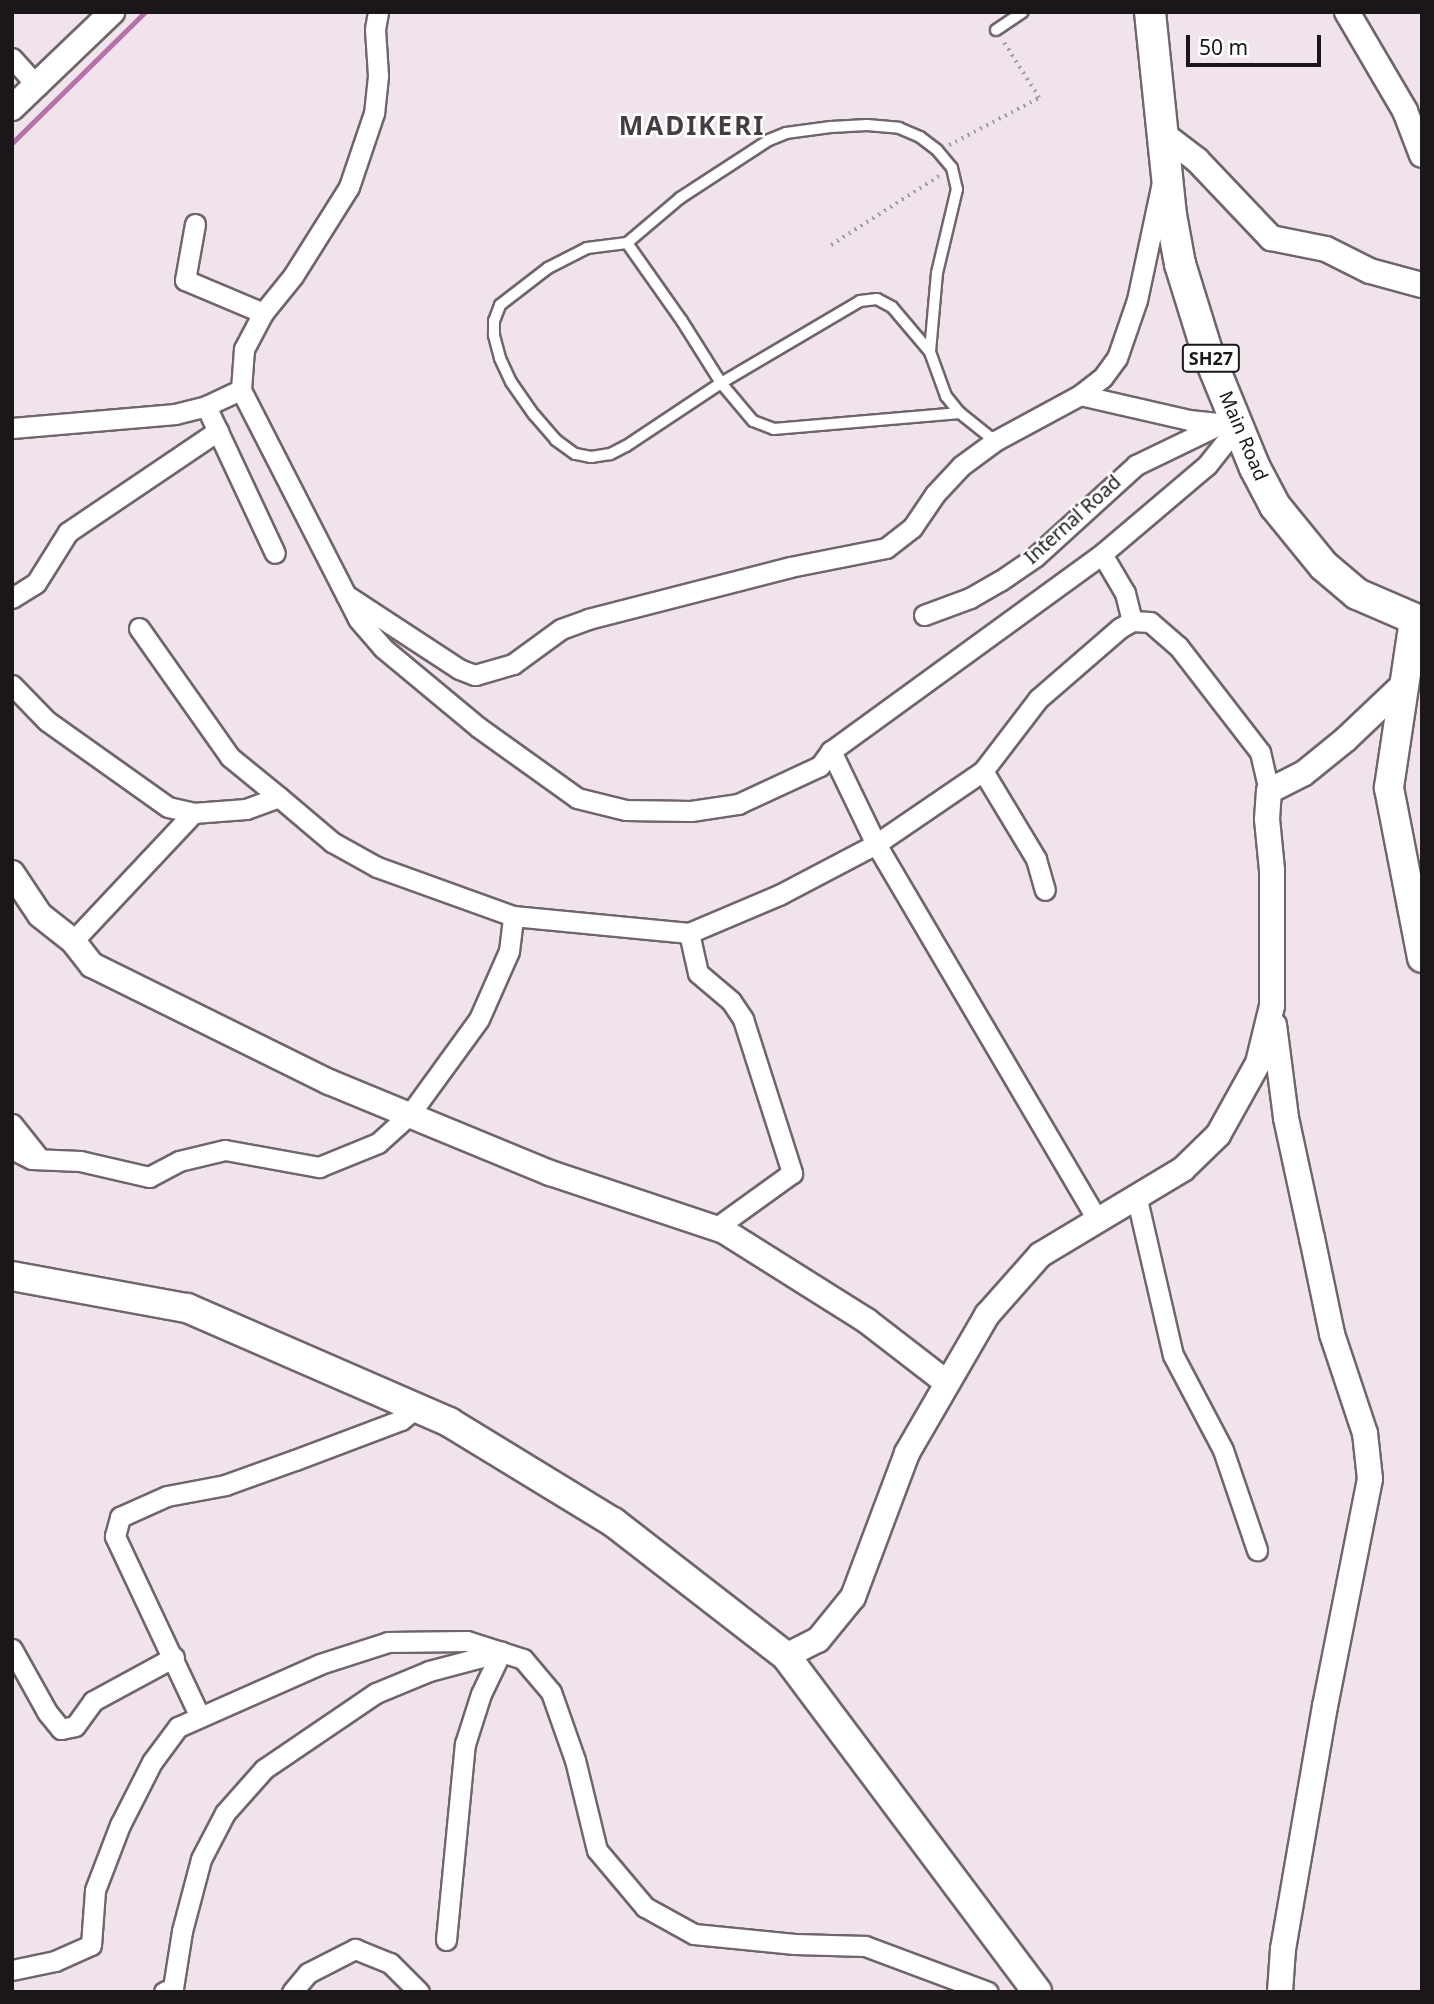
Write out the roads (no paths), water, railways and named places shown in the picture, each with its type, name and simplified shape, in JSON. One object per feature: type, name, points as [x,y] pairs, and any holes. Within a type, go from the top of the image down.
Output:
[{"type":"main road","name":"Main Road","points":[[1150,12],[1164,148],[1180,264],[1230,425],[1275,506],[1324,566],[1357,594],[1419,615]]},
{"type":"main road","points":[[1419,615],[1405,683],[1389,788],[1422,958]]},
{"type":"main road","points":[[12,1276],[187,1308],[449,1422],[613,1522],[786,1656],[1037,1992]]},
{"type":"street","points":[[12,108],[112,12]]},
{"type":"street","points":[[378,12],[375,29],[378,76],[374,113],[349,187],[293,276],[263,313],[244,349],[241,390],[358,619],[383,648],[478,727],[577,798],[626,810],[691,811],[738,804],[820,766],[831,751],[1102,555],[1207,465],[1230,425],[1189,420],[1080,396]]},
{"type":"street","points":[[1347,12],[1405,111],[1422,155]]},
{"type":"street","points":[[12,58],[37,86]]},
{"type":"street","points":[[345,594],[459,669],[475,675],[494,672],[529,654],[561,629],[588,619],[790,567],[886,548],[912,528],[934,494],[961,466],[995,441],[1080,396],[1103,377],[1126,336],[1140,289],[1164,148],[1197,160],[1272,238],[1326,249],[1370,271],[1422,285]]},
{"type":"street","points":[[195,224],[185,280],[263,313]]},
{"type":"street","points":[[12,428],[174,414],[206,406],[241,390]]},
{"type":"street","points":[[206,406],[275,553]]},
{"type":"street","name":"Internal Road","points":[[924,615],[970,598],[1044,550],[1136,465],[1230,425]]},
{"type":"street","points":[[12,598],[36,583],[68,532],[218,431]]},
{"type":"street","points":[[1102,555],[1125,593],[1132,621]]},
{"type":"street","points":[[139,628],[230,758],[332,842],[377,867],[513,916],[689,933],[779,895],[876,844],[983,771],[1038,699],[1120,628],[1132,621],[1150,622],[1178,646],[1260,752],[1269,791],[1267,819],[1272,870],[1272,1006],[1276,1057],[1286,1118],[1332,1334],[1365,1433],[1370,1479],[1325,1706],[1283,1949],[1280,1992]]},
{"type":"street","points":[[1269,791],[1303,774],[1405,683]]},
{"type":"street","points":[[12,685],[47,720],[109,768],[168,807],[193,813],[246,809],[279,797]]},
{"type":"street","points":[[831,751],[876,844],[1096,1218]]},
{"type":"street","points":[[983,771],[1036,859],[1045,890]]},
{"type":"street","points":[[72,942],[193,813]]},
{"type":"street","points":[[12,873],[40,915],[72,942],[92,965],[329,1082],[550,1173],[717,1227],[867,1321],[946,1382]]},
{"type":"street","points":[[12,1149],[32,1159],[80,1161],[149,1177],[179,1161],[225,1150],[319,1167],[378,1143],[410,1114],[479,1019],[509,951],[513,916]]},
{"type":"street","points":[[689,933],[698,973],[731,1001],[743,1019],[792,1173],[717,1227]]},
{"type":"street","points":[[786,1656],[818,1640],[853,1597],[907,1453],[987,1315],[1040,1255],[1096,1218],[1183,1169],[1218,1135],[1258,1063],[1272,1006]]},
{"type":"street","points":[[12,1125],[40,1159]]},
{"type":"street","points":[[1136,1195],[1174,1354],[1223,1450],[1257,1550]]},
{"type":"street","points":[[200,1717],[115,1536],[120,1517],[167,1496],[225,1485],[295,1460],[401,1420],[416,1408]]},
{"type":"street","points":[[12,1970],[55,1961],[91,1945],[95,1890],[120,1825],[152,1762],[178,1727],[320,1664],[388,1642],[467,1641],[523,1660],[551,1692],[575,1760],[597,1850],[645,1907],[694,1934],[795,1944],[865,1946],[988,1992]]},
{"type":"street","points":[[12,1649],[47,1712],[61,1729],[75,1726],[93,1701],[174,1657]]},
{"type":"street","points":[[446,1940],[465,1744],[481,1694],[500,1652]]},
{"type":"street","points":[[164,1992],[173,1988],[182,1931],[201,1859],[225,1812],[264,1769],[376,1693],[429,1671],[500,1652]]},
{"type":"street","points":[[292,1992],[308,1973],[355,1949],[390,1963],[419,1992]]},
{"type":"lane","points":[[996,30],[1023,12]]},
{"type":"lane","points":[[930,352],[937,273],[957,190],[952,168],[937,150],[920,137],[899,128],[867,125],[786,133],[769,140],[710,178],[627,243],[587,248],[567,257],[516,290],[500,305],[494,321],[494,335],[511,382],[556,440],[575,454],[591,457],[610,454],[626,446],[721,383],[860,301],[877,299],[892,307],[930,352],[946,396],[960,414],[995,441]]},
{"type":"lane","points":[[627,243],[721,383],[753,421],[774,429],[960,414]]},
{"type":"waterway","points":[[12,143],[145,12]]},
{"type":"district","name":"MADIKERI","points":[[692,126]]}]
